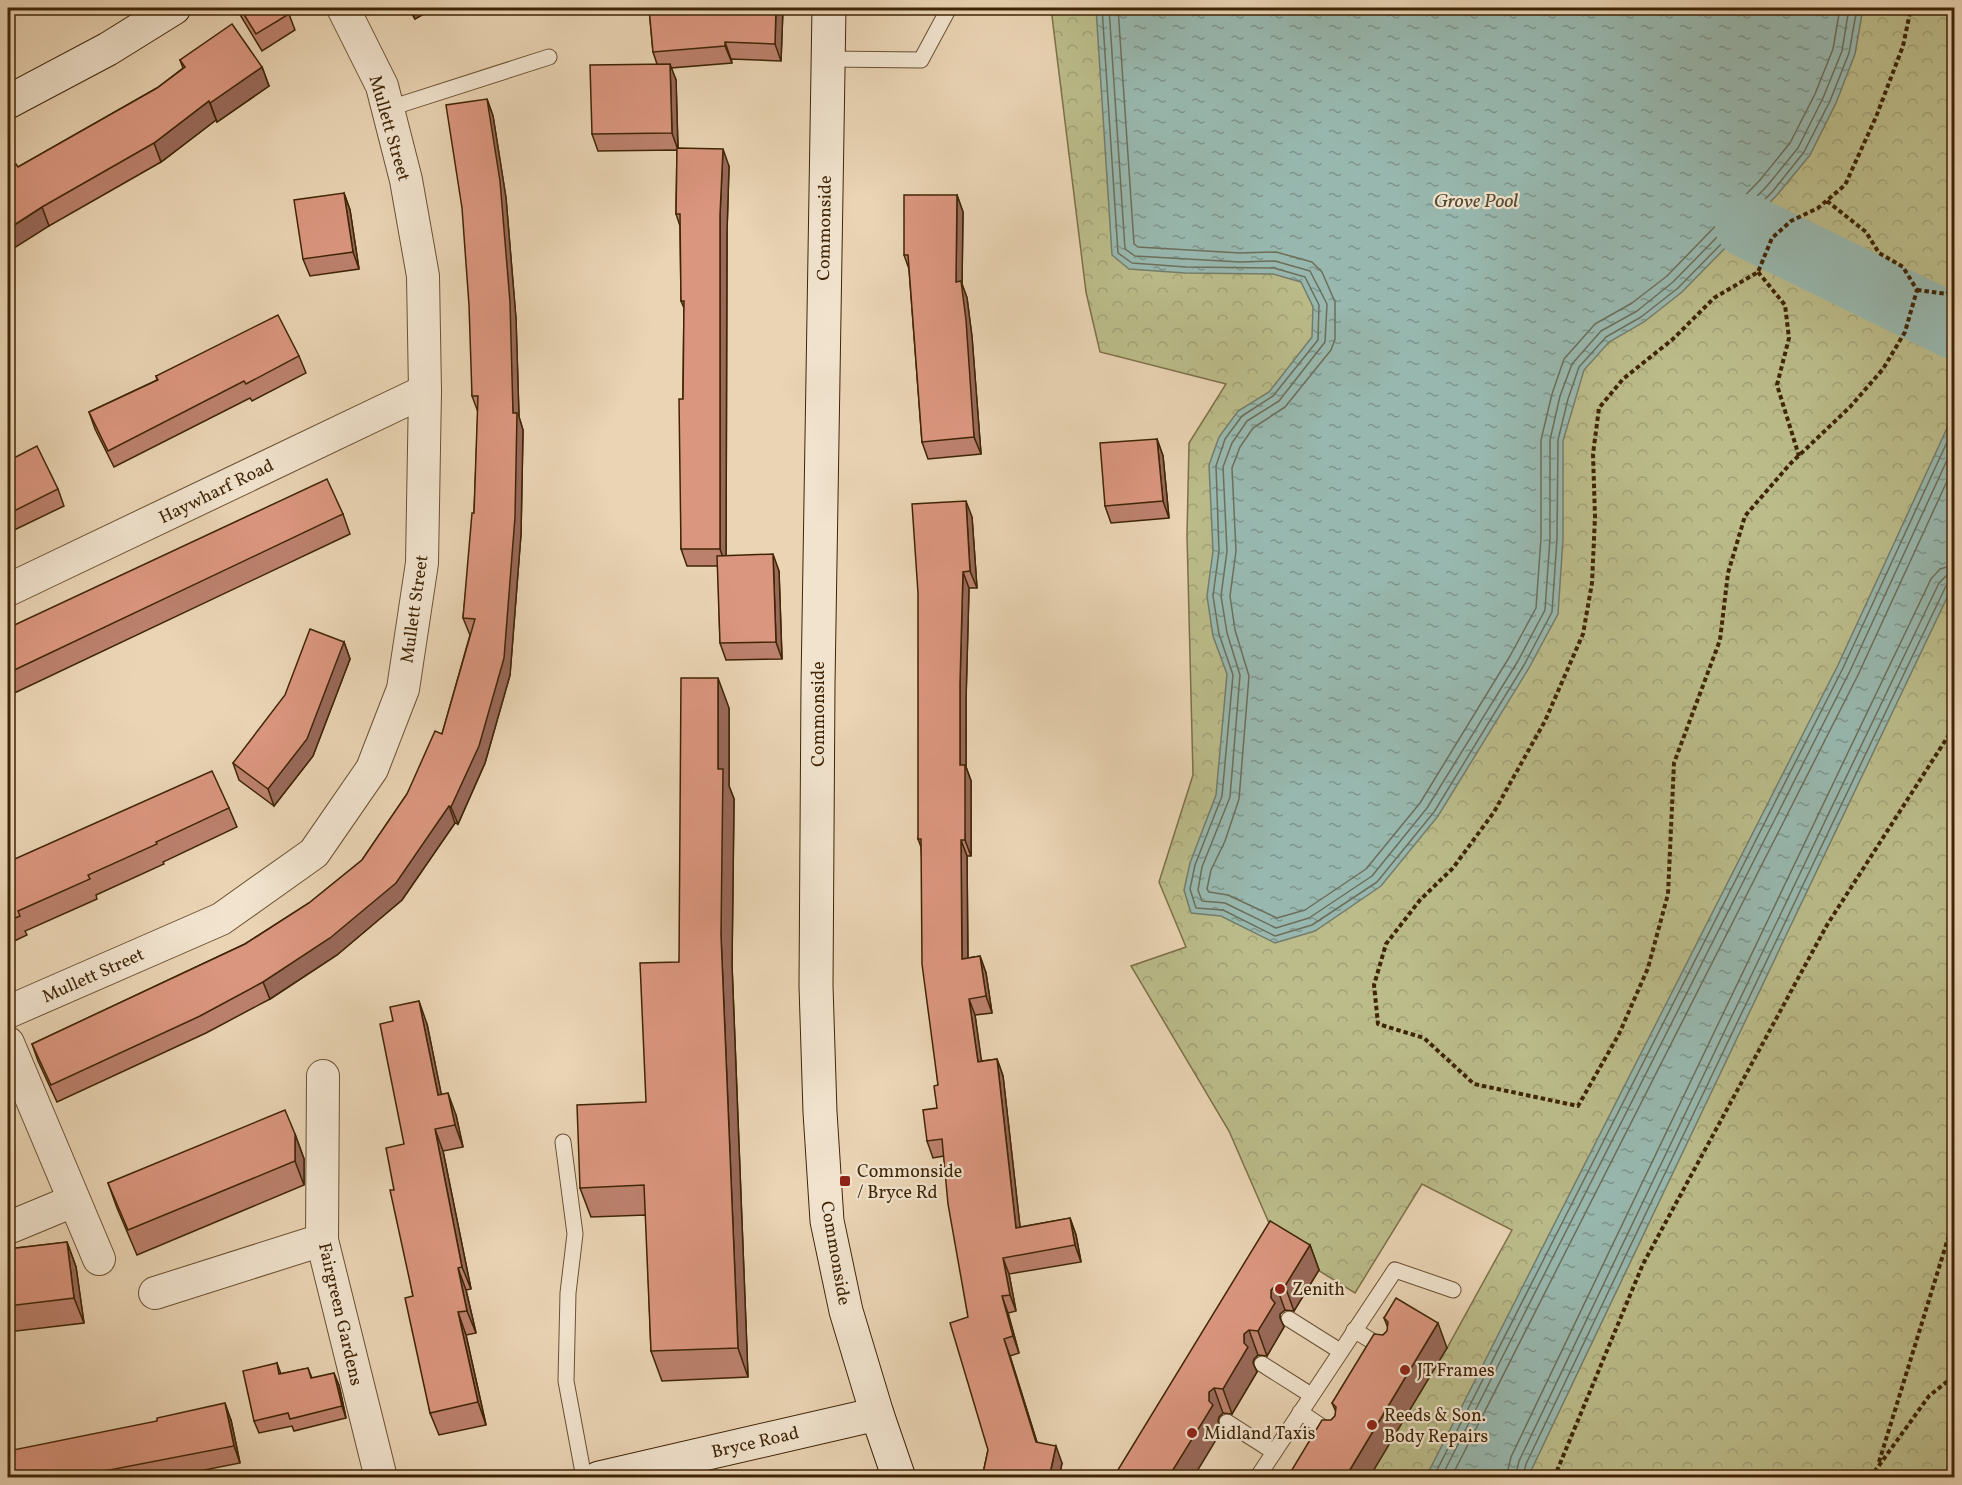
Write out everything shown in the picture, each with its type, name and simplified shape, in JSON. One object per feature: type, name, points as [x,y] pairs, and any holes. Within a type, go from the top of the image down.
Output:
[{"type":"main road","points":[[8,102],[108,50],[174,8]]},
{"type":"main road","name":"Commonside","points":[[829,8],[818,730],[816,986],[819,1101],[827,1221],[846,1311],[899,1478]]},
{"type":"main road","name":"Bryce Road","points":[[599,1478],[877,1414]]},
{"type":"street","name":"Mullett Street","points":[[8,1012],[221,919],[314,853],[372,769],[403,689],[422,563],[425,391],[423,276],[406,180],[382,86],[343,8]]},
{"type":"street","name":"Haywharf Road","points":[[8,590],[425,391]]},
{"type":"street","points":[[8,1043],[99,1259]]},
{"type":"street","name":"Fairgreen Gardens","points":[[323,1076],[322,1240],[381,1478]]},
{"type":"street","points":[[8,1228],[73,1201]]},
{"type":"street","points":[[155,1293],[322,1240]]},
{"type":"lane","points":[[828,59],[921,60],[949,8]]},
{"type":"lane","points":[[387,109],[549,57]]},
{"type":"lane","points":[[563,1142],[574,1234],[568,1293],[566,1381],[584,1478]]},
{"type":"lane","points":[[1257,1478],[1395,1270],[1453,1290]]},
{"type":"lane","points":[[1289,1319],[1340,1350]]},
{"type":"lane","points":[[1354,1330],[1388,1351]]},
{"type":"lane","points":[[1262,1364],[1311,1395]]},
{"type":"lane","points":[[1300,1412],[1336,1436]]},
{"type":"lane","points":[[1227,1422],[1274,1452]]},
{"type":"path","points":[[1827,201],[1866,232],[1879,253],[1903,267],[1917,290],[1905,332],[1883,369],[1850,407],[1799,456],[1745,516],[1728,573],[1720,640],[1674,763],[1668,894],[1648,968],[1619,1034],[1578,1106],[1474,1084],[1424,1038],[1378,1024],[1374,985],[1386,944],[1420,900],[1453,868],[1494,812],[1545,721],[1583,634],[1592,583],[1595,518],[1593,454],[1599,408],[1623,379],[1673,339],[1714,298],[1758,272],[1772,238],[1791,221],[1818,208],[1845,185],[1876,117],[1903,46],[1911,8]]},
{"type":"path","points":[[1758,272],[1785,305],[1789,338],[1777,385],[1799,456]]},
{"type":"path","points":[[1917,290],[1947,294],[1954,285]]},
{"type":"path","points":[[1554,1478],[1643,1264],[1827,925],[1954,727]]},
{"type":"path","points":[[1879,1462],[1954,1219]]},
{"type":"path","points":[[1870,1478],[1879,1462],[1929,1396],[1954,1376]]},
{"type":"green space","points":[[1051,8],[1954,8],[1954,1477],[1369,1477],[1447,1348],[1512,1230],[1422,1184],[1355,1293],[1279,1246],[1229,1131],[1131,966],[1186,947],[1159,882],[1193,775],[1187,535],[1189,443],[1226,384],[1100,352],[1086,292]]},
{"type":"water","name":"Grove Pool","points":[[1096,8],[1863,8],[1855,54],[1836,103],[1810,155],[1777,195],[1682,292],[1644,322],[1609,342],[1584,370],[1563,441],[1563,539],[1558,614],[1529,668],[1438,816],[1381,886],[1315,931],[1275,943],[1221,916],[1191,913],[1184,890],[1190,863],[1216,795],[1227,674],[1213,636],[1207,596],[1213,551],[1209,465],[1219,437],[1238,411],[1269,392],[1312,337],[1313,307],[1301,282],[1273,274],[1185,273],[1129,269],[1112,255]]},
{"type":"water","points":[[1954,413],[1954,583],[1528,1477],[1426,1477],[1838,665]]},
{"type":"building","points":[[240,8],[286,8],[289,14],[256,34]]},
{"type":"building","points":[[649,8],[776,8],[775,44],[725,42],[725,46],[653,52]]},
{"type":"building","points":[[232,24],[262,67],[210,103],[209,101],[154,143],[8,229],[8,169],[16,164],[18,167],[157,88],[185,67],[180,60]]},
{"type":"building","points":[[670,64],[672,133],[592,134],[590,65]]},
{"type":"building","points":[[487,99],[500,181],[510,302],[513,413],[517,413],[515,517],[504,658],[479,746],[451,807],[449,806],[396,883],[330,938],[263,982],[200,1016],[51,1085],[32,1044],[245,944],[309,903],[362,860],[407,794],[435,731],[442,734],[475,619],[463,618],[472,513],[474,513],[478,396],[472,396],[469,305],[462,208],[446,105]]},
{"type":"building","points":[[677,148],[723,149],[720,215],[720,549],[681,549],[679,399],[683,399],[684,301],[681,301],[680,214],[676,214]]},
{"type":"building","points":[[344,193],[353,252],[303,259],[294,200]]},
{"type":"building","points":[[904,195],[957,195],[956,282],[961,281],[966,320],[974,437],[922,442],[908,255],[904,255]]},
{"type":"building","points":[[278,315],[299,356],[246,384],[244,381],[108,451],[89,412],[158,380],[156,376]]},
{"type":"building","points":[[1157,439],[1163,501],[1105,506],[1100,443]]},
{"type":"building","points":[[37,446],[58,489],[8,514],[8,461]]},
{"type":"building","points":[[327,479],[343,514],[8,673],[8,628]]},
{"type":"building","points":[[966,501],[970,571],[963,572],[960,683],[960,765],[965,765],[965,840],[961,840],[962,959],[980,956],[986,996],[969,999],[978,1062],[997,1059],[1016,1228],[1070,1218],[1075,1245],[1003,1258],[1010,1295],[1002,1296],[1013,1336],[1004,1339],[1036,1442],[1056,1446],[1049,1478],[982,1478],[988,1450],[950,1323],[968,1317],[948,1204],[942,1139],[927,1141],[923,1110],[937,1108],[934,1086],[938,1085],[922,964],[921,839],[918,839],[918,593],[912,504]]},
{"type":"building","points":[[773,554],[776,642],[720,643],[717,556]]},
{"type":"building","points":[[310,629],[344,642],[307,739],[268,789],[233,763],[285,695]]},
{"type":"building","points":[[681,678],[718,678],[718,769],[723,769],[721,935],[738,1348],[651,1351],[644,1185],[580,1188],[577,1105],[646,1102],[640,963],[679,962]]},
{"type":"building","points":[[212,771],[229,808],[88,875],[90,879],[18,911],[20,916],[8,921],[8,862]]},
{"type":"building","points":[[419,1001],[438,1095],[448,1093],[455,1125],[435,1129],[462,1267],[458,1268],[467,1311],[458,1312],[478,1402],[430,1413],[405,1298],[413,1296],[390,1190],[394,1190],[386,1148],[404,1144],[380,1024],[393,1021],[390,1007]]},
{"type":"building","points":[[285,1110],[295,1134],[295,1161],[128,1230],[108,1183]]},
{"type":"building","points":[[1270,1221],[1310,1245],[1285,1286],[1276,1285],[1271,1290],[1271,1298],[1275,1303],[1258,1331],[1249,1330],[1244,1334],[1244,1343],[1248,1347],[1223,1389],[1214,1388],[1209,1392],[1209,1401],[1213,1405],[1168,1478],[1113,1478]]},
{"type":"building","points":[[67,1242],[74,1298],[8,1306],[8,1249]]},
{"type":"building","points":[[1396,1298],[1438,1323],[1345,1478],[1287,1478],[1322,1420],[1331,1420],[1335,1416],[1336,1407],[1332,1403],[1374,1334],[1383,1335],[1387,1331],[1388,1322],[1384,1318]]},
{"type":"building","points":[[277,1363],[279,1374],[308,1368],[311,1378],[334,1373],[342,1406],[290,1419],[288,1413],[254,1421],[243,1371]]},
{"type":"building","points":[[225,1403],[234,1446],[68,1478],[8,1478],[8,1451],[157,1421],[157,1418]]},
{"type":"waterway","points":[[1747,226],[1954,327]]},
{"type":"place","name":"Commonside / Bryce Rd","points":[[845,1181]]},
{"type":"place","name":"Zenith","points":[[1280,1289]]},
{"type":"place","name":"JT Frames","points":[[1405,1370]]},
{"type":"place","name":"Reeds & Son. Body Repairs","points":[[1372,1425]]},
{"type":"place","name":"Midland Taxis","points":[[1192,1433]]}]
